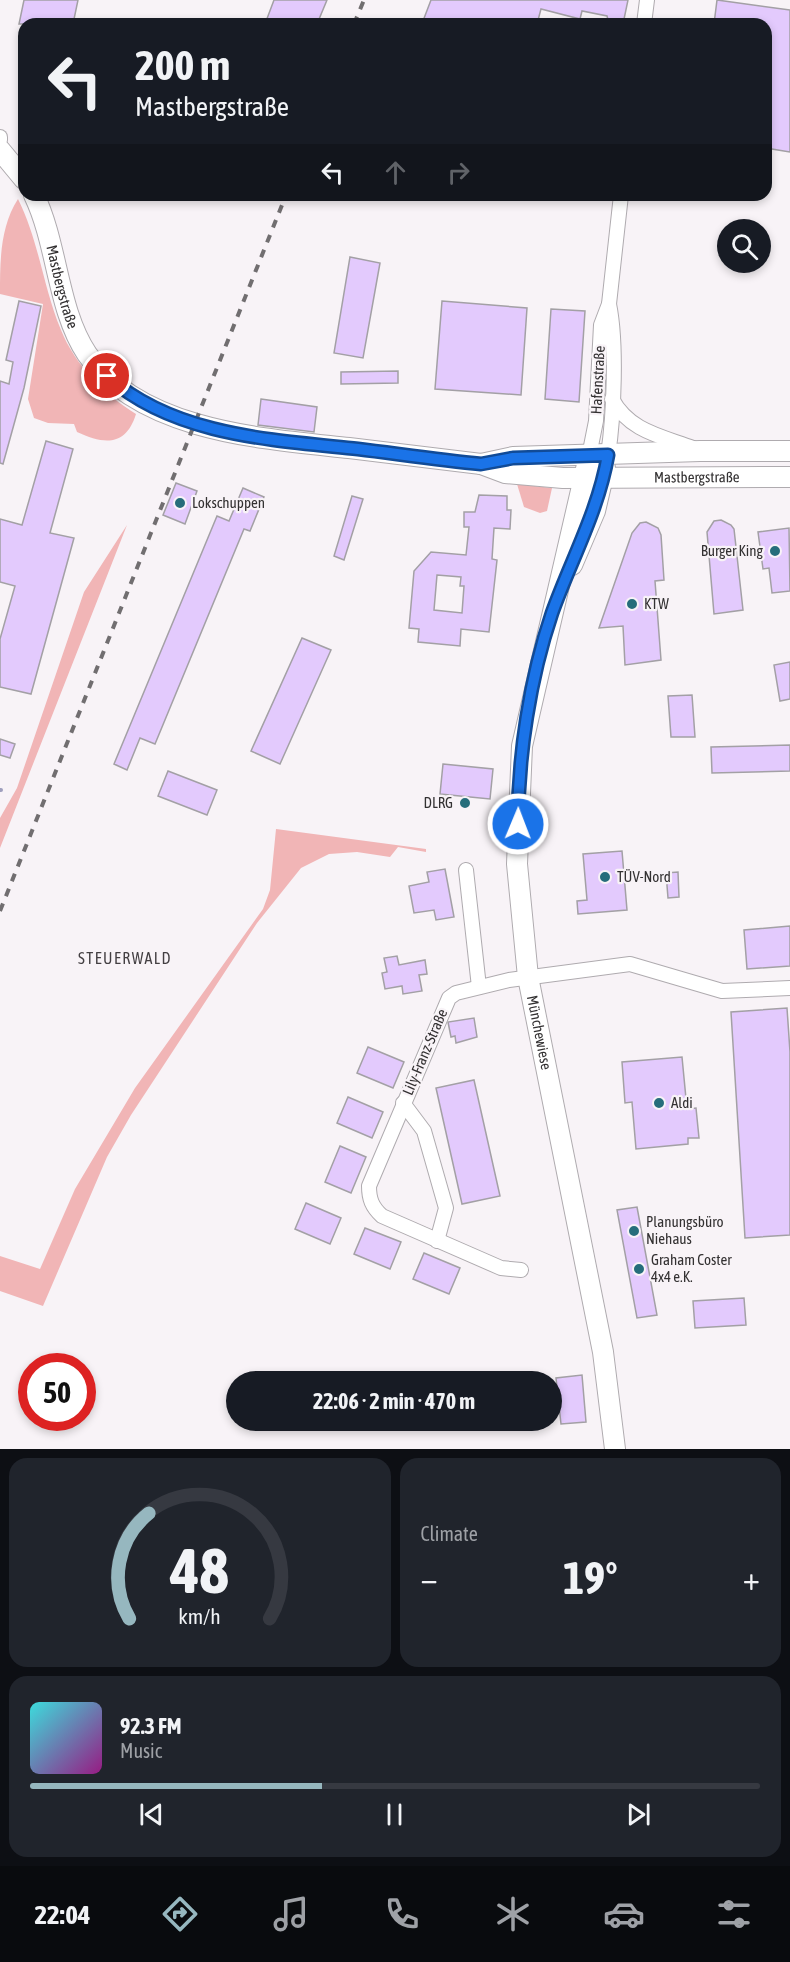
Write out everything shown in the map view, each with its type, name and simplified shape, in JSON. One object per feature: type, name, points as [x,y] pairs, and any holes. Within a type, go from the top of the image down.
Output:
[{"type":"main road","points":[[0,150],[18,172]]},
{"type":"main road","name":"Mastbergstraße","points":[[36,201],[48,231],[68,310],[78,338],[97,367],[132,395],[195,422],[267,441],[481,464],[505,473],[603,479],[790,477]]},
{"type":"main road","name":"Mastbergstraße","points":[[481,464],[513,458],[700,451],[790,451]]},
{"type":"main road","points":[[583,478],[598,455]]},
{"type":"main road","points":[[598,455],[603,479]]},
{"type":"main road","name":"Münchewiese","points":[[583,478],[528,717],[519,775],[517,864],[528,977],[603,1352],[615,1449]]},
{"type":"main road","name":"Münchewiese","points":[[552,614],[595,511],[603,479]]},
{"type":"street","points":[[645,18],[647,0]]},
{"type":"street","name":"Hafenstraße","points":[[598,455],[596,421],[601,324],[609,304],[620,201]]},
{"type":"street","name":"Hafenstraße","points":[[598,455],[611,397],[614,326],[609,304]]},
{"type":"street","name":"Hafenstraße","points":[[611,397],[621,415],[635,426],[700,451]]},
{"type":"street","points":[[466,870],[479,987]]},
{"type":"street","name":"Lily-Franz-Straße","points":[[521,1270],[501,1268],[382,1215],[374,1208],[369,1197],[369,1186],[449,998],[456,993],[528,977],[630,964],[722,991],[790,988]]},
{"type":"street","name":"Lily-Franz-Straße","points":[[403,1103],[424,1131],[446,1208],[437,1241]]},
{"type":"shaded area","points":[[18,199],[31,231],[55,314],[74,355],[102,388],[136,414],[132,424],[120,437],[113,440],[97,439],[77,432],[74,424],[48,423],[34,418],[28,399],[43,304],[0,294],[4,233]]},
{"type":"shaded area","points":[[517,484],[552,488],[547,511],[540,513],[524,507]]},
{"type":"shaded area","points":[[127,525],[0,848],[0,818],[17,788],[84,592]]},
{"type":"shaded area","points":[[276,829],[426,849],[426,852],[398,847],[390,857],[357,852],[329,854],[301,868],[257,923],[131,1115],[107,1157],[43,1306],[0,1291],[0,1256],[40,1269],[75,1189],[135,1088],[263,909],[270,890]]},
{"type":"building","points":[[24,0],[78,0],[74,18],[20,18]]},
{"type":"building","points":[[274,0],[327,0],[320,18],[267,18]]},
{"type":"building","points":[[431,0],[628,0],[624,18],[608,18],[582,11],[580,18],[576,18],[541,9],[539,18],[424,18]]},
{"type":"building","points":[[717,0],[790,10],[790,152],[772,149],[772,18],[715,18]]},
{"type":"building","points":[[350,257],[380,263],[363,358],[334,353]]},
{"type":"building","points":[[19,301],[41,306],[24,388],[3,464],[0,463],[0,381],[9,384],[13,362],[6,360]]},
{"type":"building","points":[[442,301],[527,308],[521,395],[435,389]]},
{"type":"building","points":[[551,309],[585,311],[579,402],[545,399]]},
{"type":"building","points":[[398,371],[398,383],[341,384],[341,372]]},
{"type":"building","points":[[261,399],[317,407],[314,432],[258,425]]},
{"type":"building","points":[[46,441],[73,449],[50,533],[74,538],[31,694],[0,687],[0,639],[15,586],[0,582],[0,519],[22,525]]},
{"type":"building","name":"Lokschuppen","points":[[176,483],[197,491],[185,524],[163,515]]},
{"type":"building","points":[[243,488],[264,497],[250,531],[244,529],[155,744],[140,738],[127,770],[114,764],[217,516],[229,521]]},
{"type":"building","points":[[479,495],[507,496],[507,510],[511,510],[510,529],[494,528],[492,559],[497,560],[489,632],[461,629],[460,646],[418,642],[419,629],[409,628],[414,571],[431,552],[466,555],[469,527],[464,527],[464,512],[475,512]],"holes":[[[437,575],[461,577],[460,586],[464,586],[462,613],[434,610]]]},
{"type":"building","points":[[352,496],[363,499],[344,560],[334,556]]},
{"type":"building","points":[[721,520],[734,529],[743,610],[714,614],[707,532],[714,521]]},
{"type":"building","name":"KTW","points":[[646,522],[658,528],[661,535],[664,580],[655,581],[661,660],[625,665],[623,626],[599,628],[632,533],[640,523]]},
{"type":"building","name":"Burger King","points":[[789,528],[790,591],[772,593],[769,568],[763,569],[758,532]]},
{"type":"building","points":[[302,638],[331,650],[280,764],[251,751]]},
{"type":"building","points":[[790,662],[790,699],[780,701],[774,665]]},
{"type":"building","points":[[692,695],[695,737],[671,737],[668,696]]},
{"type":"building","points":[[0,739],[15,744],[10,758],[0,755]]},
{"type":"building","points":[[790,745],[790,771],[712,773],[711,747]]},
{"type":"building","points":[[443,764],[493,769],[490,799],[440,794]]},
{"type":"building","points":[[168,771],[217,790],[207,815],[158,796]]},
{"type":"building","name":"TÜV-Nord","points":[[622,851],[627,910],[578,914],[577,901],[587,900],[583,854]]},
{"type":"building","points":[[445,869],[454,917],[436,920],[434,910],[414,913],[409,886],[429,882],[427,872]]},
{"type":"building","points":[[678,872],[679,897],[668,898],[666,873]]},
{"type":"building","points":[[790,926],[790,966],[747,969],[744,930]]},
{"type":"building","points":[[397,956],[399,965],[425,960],[427,974],[419,975],[422,991],[403,994],[402,986],[385,989],[382,973],[387,972],[384,958]]},
{"type":"building","points":[[787,1008],[790,1052],[790,1235],[745,1238],[731,1012]]},
{"type":"building","points":[[474,1018],[477,1037],[456,1043],[455,1036],[451,1037],[448,1022]]},
{"type":"building","points":[[368,1047],[404,1062],[393,1088],[357,1073]]},
{"type":"building","name":"Aldi","points":[[682,1057],[687,1109],[696,1108],[699,1138],[688,1138],[688,1144],[636,1149],[632,1102],[625,1103],[622,1062]]},
{"type":"building","points":[[474,1080],[500,1196],[462,1204],[436,1088]]},
{"type":"building","points":[[348,1097],[383,1112],[372,1138],[337,1123]]},
{"type":"building","points":[[340,1146],[366,1157],[351,1193],[325,1182]]},
{"type":"building","points":[[306,1203],[341,1218],[330,1244],[295,1229]]},
{"type":"building","points":[[637,1207],[657,1315],[637,1318],[617,1210]]},
{"type":"building","points":[[365,1228],[401,1242],[390,1269],[354,1254]]},
{"type":"building","points":[[424,1253],[460,1268],[449,1294],[413,1279]]},
{"type":"building","points":[[744,1298],[746,1325],[695,1328],[693,1301]]},
{"type":"building","points":[[582,1375],[586,1422],[562,1424],[562,1377]]},
{"type":"railway","points":[[356,18],[364,0]]},
{"type":"railway","points":[[0,911],[284,201]]},
{"type":"place","name":"Lokschuppen","points":[[180,503]]},
{"type":"place","name":"Burger King","points":[[775,551]]},
{"type":"place","name":"KTW","points":[[632,604]]},
{"type":"place","name":"DLRG","points":[[465,803]]},
{"type":"place","name":"TÜV-Nord","points":[[605,877]]},
{"type":"place","name":"Aldi","points":[[659,1103]]},
{"type":"place","name":"Planungsbüro Niehaus","points":[[634,1231]]},
{"type":"place","name":"Graham Coster 4x4 e.K.","points":[[639,1269]]},
{"type":"district","name":"STEUERWALD","points":[[125,958]]},
{"type":"route","points":[[107,376],[132,395],[171,414],[267,441],[481,464],[513,458],[608,455],[595,511],[552,614],[536,679],[522,746],[518,824]]}]
